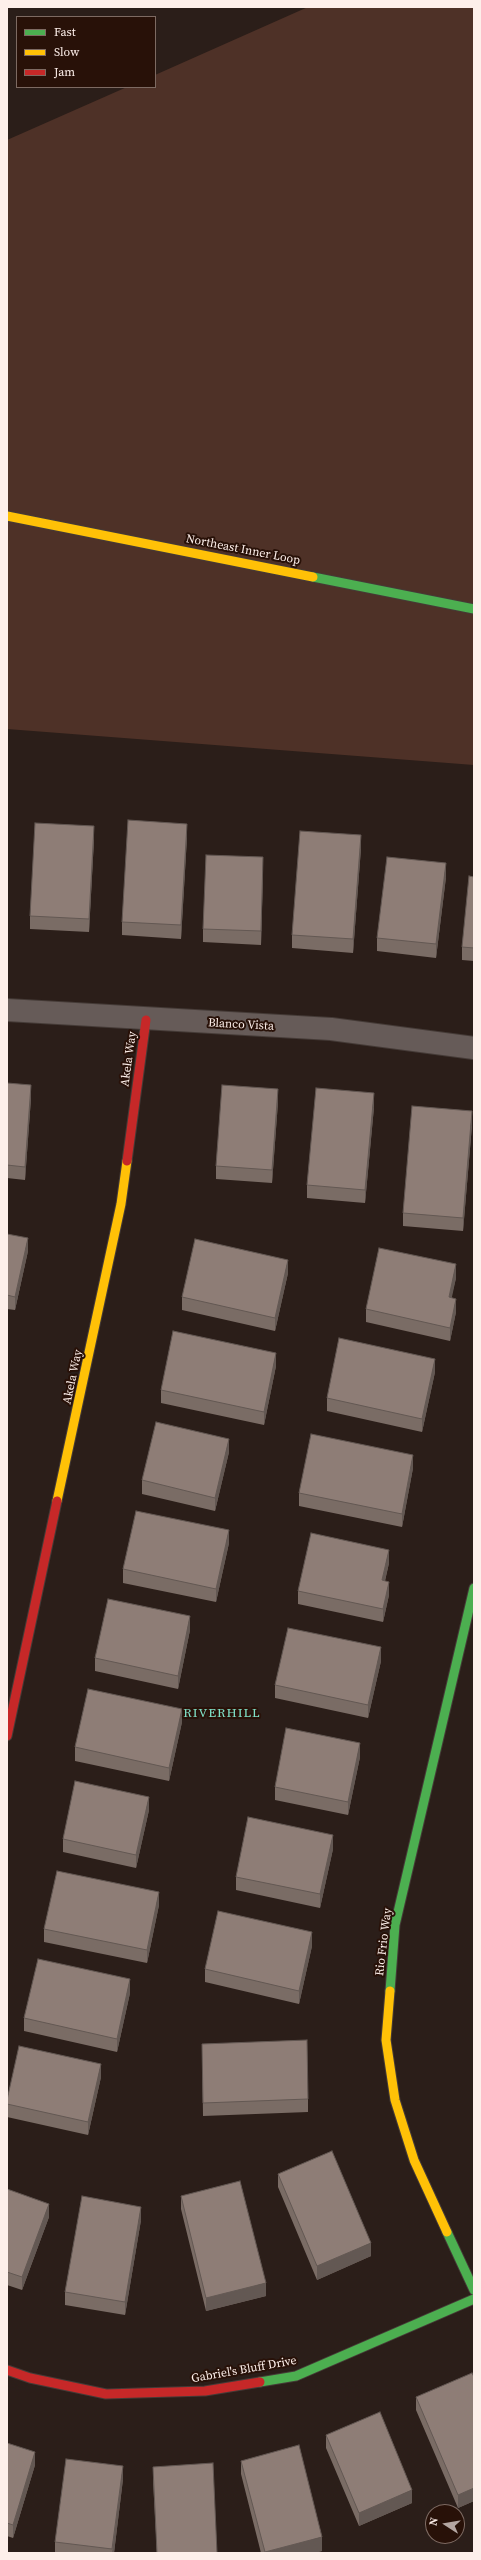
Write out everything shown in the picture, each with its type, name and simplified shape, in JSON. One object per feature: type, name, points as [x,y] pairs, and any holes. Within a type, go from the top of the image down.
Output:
[{"type":"street","name":"Northeast Inner Loop","points":[[7,516],[474,609]]},
{"type":"street","name":"Blanco Vista","points":[[7,1010],[146,1020],[331,1029],[474,1048]]},
{"type":"street","name":"Akela Way","points":[[7,1736],[121,1204],[146,1020]]},
{"type":"street","name":"Rio Frio Way","points":[[474,1588],[395,1925],[386,2040],[395,2100],[414,2160],[474,2290]]},
{"type":"street","name":"Gabriel's Bluff Drive","points":[[7,2370],[30,2378],[106,2394],[205,2391],[296,2376],[474,2299]]},
{"type":"shaded area","points":[[308,7],[474,7],[474,765],[7,729],[7,140],[125,88],[156,88],[156,75]]},
{"type":"building","points":[[128,820],[187,824],[181,925],[122,922]]},
{"type":"building","points":[[35,823],[94,826],[89,919],[30,916]]},
{"type":"building","points":[[300,831],[361,835],[353,939],[292,935]]},
{"type":"building","points":[[206,855],[263,857],[261,931],[203,929]]},
{"type":"building","points":[[387,857],[446,863],[436,944],[377,938]]},
{"type":"building","points":[[469,876],[474,877],[474,948],[462,947]]},
{"type":"building","points":[[7,1083],[31,1085],[25,1167],[7,1165]]},
{"type":"building","points":[[222,1085],[278,1089],[272,1170],[216,1166]]},
{"type":"building","points":[[316,1088],[374,1093],[365,1190],[307,1185]]},
{"type":"building","points":[[412,1106],[472,1111],[463,1218],[403,1213]]},
{"type":"building","points":[[7,1234],[28,1238],[15,1297],[7,1295]]},
{"type":"building","points":[[195,1239],[288,1260],[275,1318],[182,1297]]},
{"type":"building","points":[[379,1248],[456,1264],[449,1297],[456,1299],[450,1328],[366,1309]]},
{"type":"building","points":[[173,1331],[276,1353],[264,1412],[161,1390]]},
{"type":"building","points":[[339,1338],[435,1359],[422,1419],[327,1398]]},
{"type":"building","points":[[156,1422],[229,1439],[215,1498],[142,1480]]},
{"type":"building","points":[[311,1434],[413,1455],[402,1514],[299,1493]]},
{"type":"building","points":[[136,1511],[229,1530],[216,1589],[123,1569]]},
{"type":"building","points":[[311,1533],[389,1550],[382,1580],[389,1582],[383,1609],[298,1591]]},
{"type":"building","points":[[108,1599],[190,1616],[178,1676],[95,1658]]},
{"type":"building","points":[[288,1628],[381,1647],[368,1705],[275,1685]]},
{"type":"building","points":[[88,1689],[182,1709],[169,1768],[75,1747]]},
{"type":"building","points":[[286,1728],[360,1743],[348,1802],[275,1787]]},
{"type":"building","points":[[75,1781],[149,1797],[136,1855],[63,1839]]},
{"type":"building","points":[[248,1817],[333,1835],[320,1894],[236,1877]]},
{"type":"building","points":[[57,1871],[159,1892],[147,1950],[44,1929]]},
{"type":"building","points":[[218,1911],[312,1932],[299,1991],[205,1969]]},
{"type":"building","points":[[38,1959],[130,1979],[117,2039],[24,2018]]},
{"type":"building","points":[[307,2040],[308,2099],[203,2103],[202,2044]]},
{"type":"building","points":[[19,2046],[101,2064],[88,2122],[7,2104]]},
{"type":"building","points":[[332,2151],[371,2243],[317,2266],[278,2174]]},
{"type":"building","points":[[240,2181],[266,2283],[206,2298],[181,2196]]},
{"type":"building","points":[[7,2189],[49,2204],[22,2277],[7,2272]]},
{"type":"building","points":[[82,2196],[141,2207],[125,2302],[65,2292]]},
{"type":"building","points":[[472,2373],[474,2377],[474,2488],[458,2495],[416,2397]]},
{"type":"building","points":[[380,2412],[412,2490],[359,2513],[326,2435]]},
{"type":"building","points":[[7,2443],[35,2452],[13,2525],[7,2523]]},
{"type":"building","points":[[299,2445],[322,2537],[265,2552],[241,2461]]},
{"type":"building","points":[[66,2459],[123,2466],[112,2549],[55,2542]]},
{"type":"building","points":[[213,2463],[217,2553],[157,2553],[153,2467]]},
{"type":"traffic: fast","points":[[313,577],[474,609]]},
{"type":"traffic: fast","points":[[390,1991],[395,1925],[474,1588]]},
{"type":"traffic: fast","points":[[447,2232],[474,2290]]},
{"type":"traffic: fast","points":[[260,2382],[296,2376],[474,2299]]},
{"type":"traffic: slow","points":[[7,516],[313,577]]},
{"type":"traffic: slow","points":[[57,1501],[121,1204],[127,1161]]},
{"type":"traffic: slow","points":[[390,1991],[386,2040],[395,2100],[414,2160],[447,2232]]},
{"type":"traffic: jam","points":[[127,1161],[146,1020]]},
{"type":"traffic: jam","points":[[7,1736],[57,1501]]},
{"type":"traffic: jam","points":[[7,2370],[30,2378],[106,2394],[205,2391],[260,2382]]},
{"type":"district","name":"RIVERHILL","points":[[222,1714]]}]
